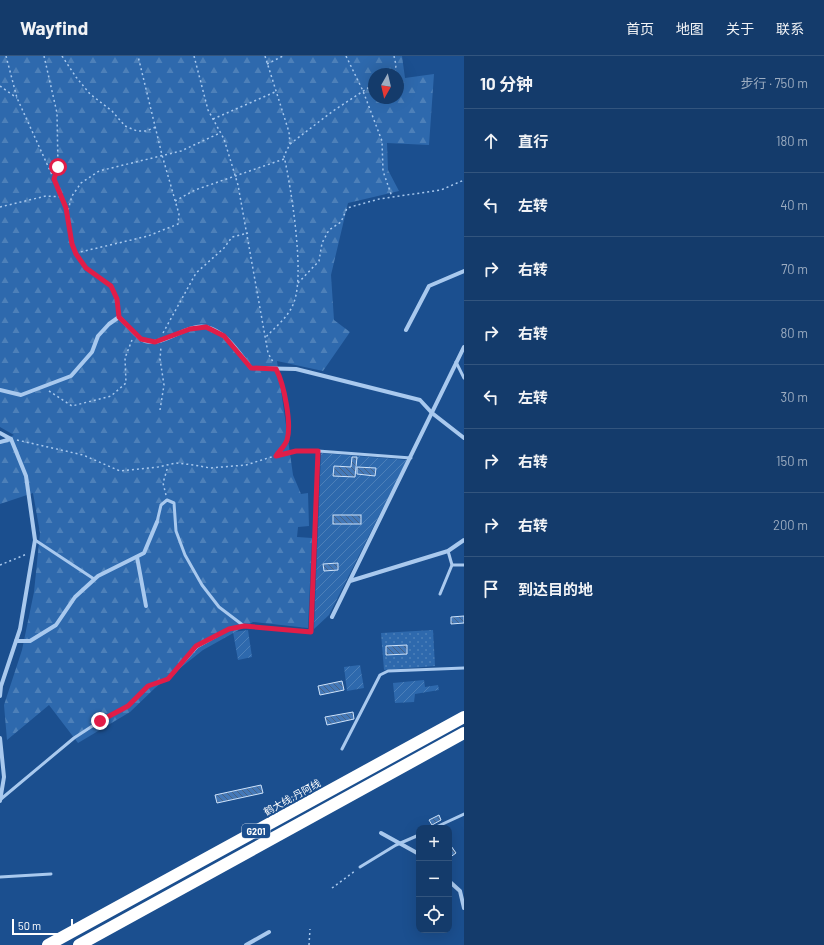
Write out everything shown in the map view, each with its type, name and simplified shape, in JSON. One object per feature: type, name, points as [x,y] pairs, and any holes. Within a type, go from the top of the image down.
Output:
[{"type":"highway","name":"鹤大线;丹阿线","points":[[48,945],[464,716]]},
{"type":"highway","name":"G201","points":[[79,945],[464,733]]},
{"type":"street","points":[[406,330],[430,286],[464,271]]},
{"type":"street","points":[[0,390],[21,395],[72,376],[92,352],[98,336],[109,324],[119,317],[141,339],[155,342],[190,329],[206,327],[224,336],[251,368],[296,369],[420,400],[432,413],[464,438]]},
{"type":"street","points":[[332,617],[411,458],[464,346]]},
{"type":"street","points":[[0,433],[11,439],[26,476],[35,540],[20,629],[1,686],[0,696]]},
{"type":"street","points":[[0,442],[11,439]]},
{"type":"street","points":[[16,641],[30,641],[56,624],[75,597],[94,579],[144,553],[157,522]]},
{"type":"street","points":[[350,581],[448,551],[464,540]]},
{"type":"street","points":[[137,557],[146,606]]},
{"type":"street","points":[[0,738],[4,777],[1,800]]},
{"type":"street","points":[[381,833],[416,852]]},
{"type":"street","points":[[452,884],[460,891],[464,908]]},
{"type":"street","points":[[246,945],[270,932]]},
{"type":"lane","points":[[456,362],[464,378]]},
{"type":"lane","points":[[1,800],[74,738],[100,721],[128,706],[148,686],[168,679],[196,646],[229,629],[244,626],[311,632],[318,451],[411,458]]},
{"type":"lane","points":[[157,522],[161,505],[167,500],[174,503],[176,531],[185,555],[202,585],[218,607],[244,626]]},
{"type":"lane","points":[[35,540],[94,579]]},
{"type":"lane","points":[[440,594],[452,565],[448,551]]},
{"type":"lane","points":[[452,565],[464,566]]},
{"type":"lane","points":[[342,749],[380,675],[388,671],[464,668]]},
{"type":"lane","points":[[440,825],[464,814]]},
{"type":"lane","points":[[360,867],[400,843],[416,836]]},
{"type":"lane","points":[[0,877],[51,874]]},
{"type":"path","points":[[6,56],[17,98],[68,212],[72,244],[86,268],[111,286],[117,299],[119,317]]},
{"type":"path","points":[[44,56],[58,114],[58,167],[54,179]]},
{"type":"path","points":[[62,56],[90,94],[112,111],[125,126],[137,131],[146,131],[156,127]]},
{"type":"path","points":[[76,253],[148,236],[178,224],[179,214],[162,155],[138,56]]},
{"type":"path","points":[[194,56],[208,110],[220,133],[243,202],[268,353],[280,377],[284,394],[289,429],[287,442],[276,456]]},
{"type":"path","points":[[265,56],[275,92],[289,132],[290,144]]},
{"type":"path","points":[[267,64],[283,56]]},
{"type":"path","points":[[346,56],[382,141],[383,171],[392,197]]},
{"type":"path","points":[[394,56],[396,68]]},
{"type":"path","points":[[0,86],[4,91],[17,98]]},
{"type":"path","points":[[265,338],[284,319],[294,302],[297,283],[297,246],[284,156],[290,144],[368,88]]},
{"type":"path","points":[[0,92],[4,91]]},
{"type":"path","points":[[213,119],[275,92]]},
{"type":"path","points":[[68,212],[72,196],[81,183],[99,171],[181,151],[220,133]]},
{"type":"path","points":[[175,200],[195,190],[284,159]]},
{"type":"path","points":[[297,283],[319,261],[322,243],[329,230],[341,222],[347,208],[392,197],[441,190],[464,180]]},
{"type":"path","points":[[0,207],[46,196],[62,197]]},
{"type":"path","points":[[160,410],[164,385],[160,360],[163,333],[196,273],[224,248],[232,237],[248,233]]},
{"type":"path","points":[[42,387],[72,406],[111,396],[126,383],[126,358],[136,334]]},
{"type":"path","points":[[11,439],[83,454],[120,471],[176,463],[194,464],[210,468],[246,465],[296,451],[318,451]]},
{"type":"path","points":[[167,500],[163,483],[169,465]]},
{"type":"path","points":[[0,565],[32,552]]},
{"type":"path","points":[[332,888],[360,867]]},
{"type":"path","points":[[309,945],[310,928]]},
{"type":"green space","points":[[0,56],[402,56],[404,68],[368,68],[368,104],[404,104],[404,71],[405,78],[434,74],[429,145],[387,143],[388,170],[399,191],[348,203],[331,275],[334,320],[350,332],[323,371],[277,361],[293,475],[301,494],[308,493],[309,526],[298,527],[297,537],[312,538],[308,628],[253,622],[203,650],[155,688],[130,712],[78,743],[49,705],[7,740],[4,705],[22,650],[34,592],[40,533],[33,493],[0,504],[0,441],[14,435],[0,427]]},
{"type":"green space","points":[[321,453],[407,460],[329,615],[314,629]]},
{"type":"green space","points":[[248,630],[252,657],[238,660],[233,632]]},
{"type":"green space","points":[[433,630],[435,666],[384,670],[381,633]]},
{"type":"green space","points":[[360,665],[364,688],[347,691],[344,667]]},
{"type":"green space","points":[[424,680],[425,687],[438,685],[439,690],[415,694],[414,702],[395,703],[393,683]]},
{"type":"building","points":[[352,457],[357,457],[355,477],[333,476],[334,466],[351,467]]},
{"type":"building","points":[[357,467],[376,468],[375,476],[357,474]]},
{"type":"building","points":[[333,515],[361,515],[361,524],[333,524]]},
{"type":"building","points":[[338,563],[338,570],[324,571],[323,564]]},
{"type":"building","points":[[464,616],[464,623],[451,624],[451,617]]},
{"type":"building","points":[[407,645],[407,654],[386,655],[386,646]]},
{"type":"building","points":[[342,681],[344,690],[320,695],[318,686]]},
{"type":"building","points":[[353,712],[354,719],[327,725],[325,717]]},
{"type":"building","points":[[261,785],[263,793],[217,803],[215,795]]},
{"type":"building","points":[[439,815],[441,820],[432,825],[429,820]]},
{"type":"building","points":[[452,847],[456,853],[452,856]]},
{"type":"route","points":[[58,167],[54,179],[66,208],[72,244],[76,254],[86,268],[100,280],[111,286],[117,299],[119,317],[141,339],[155,342],[190,329],[206,327],[224,336],[251,368],[263,370],[276,369],[280,377],[284,394],[289,429],[287,442],[276,456],[296,451],[318,451],[315,560],[311,632],[244,626],[229,629],[196,646],[168,679],[148,686],[128,706],[100,721]]}]
